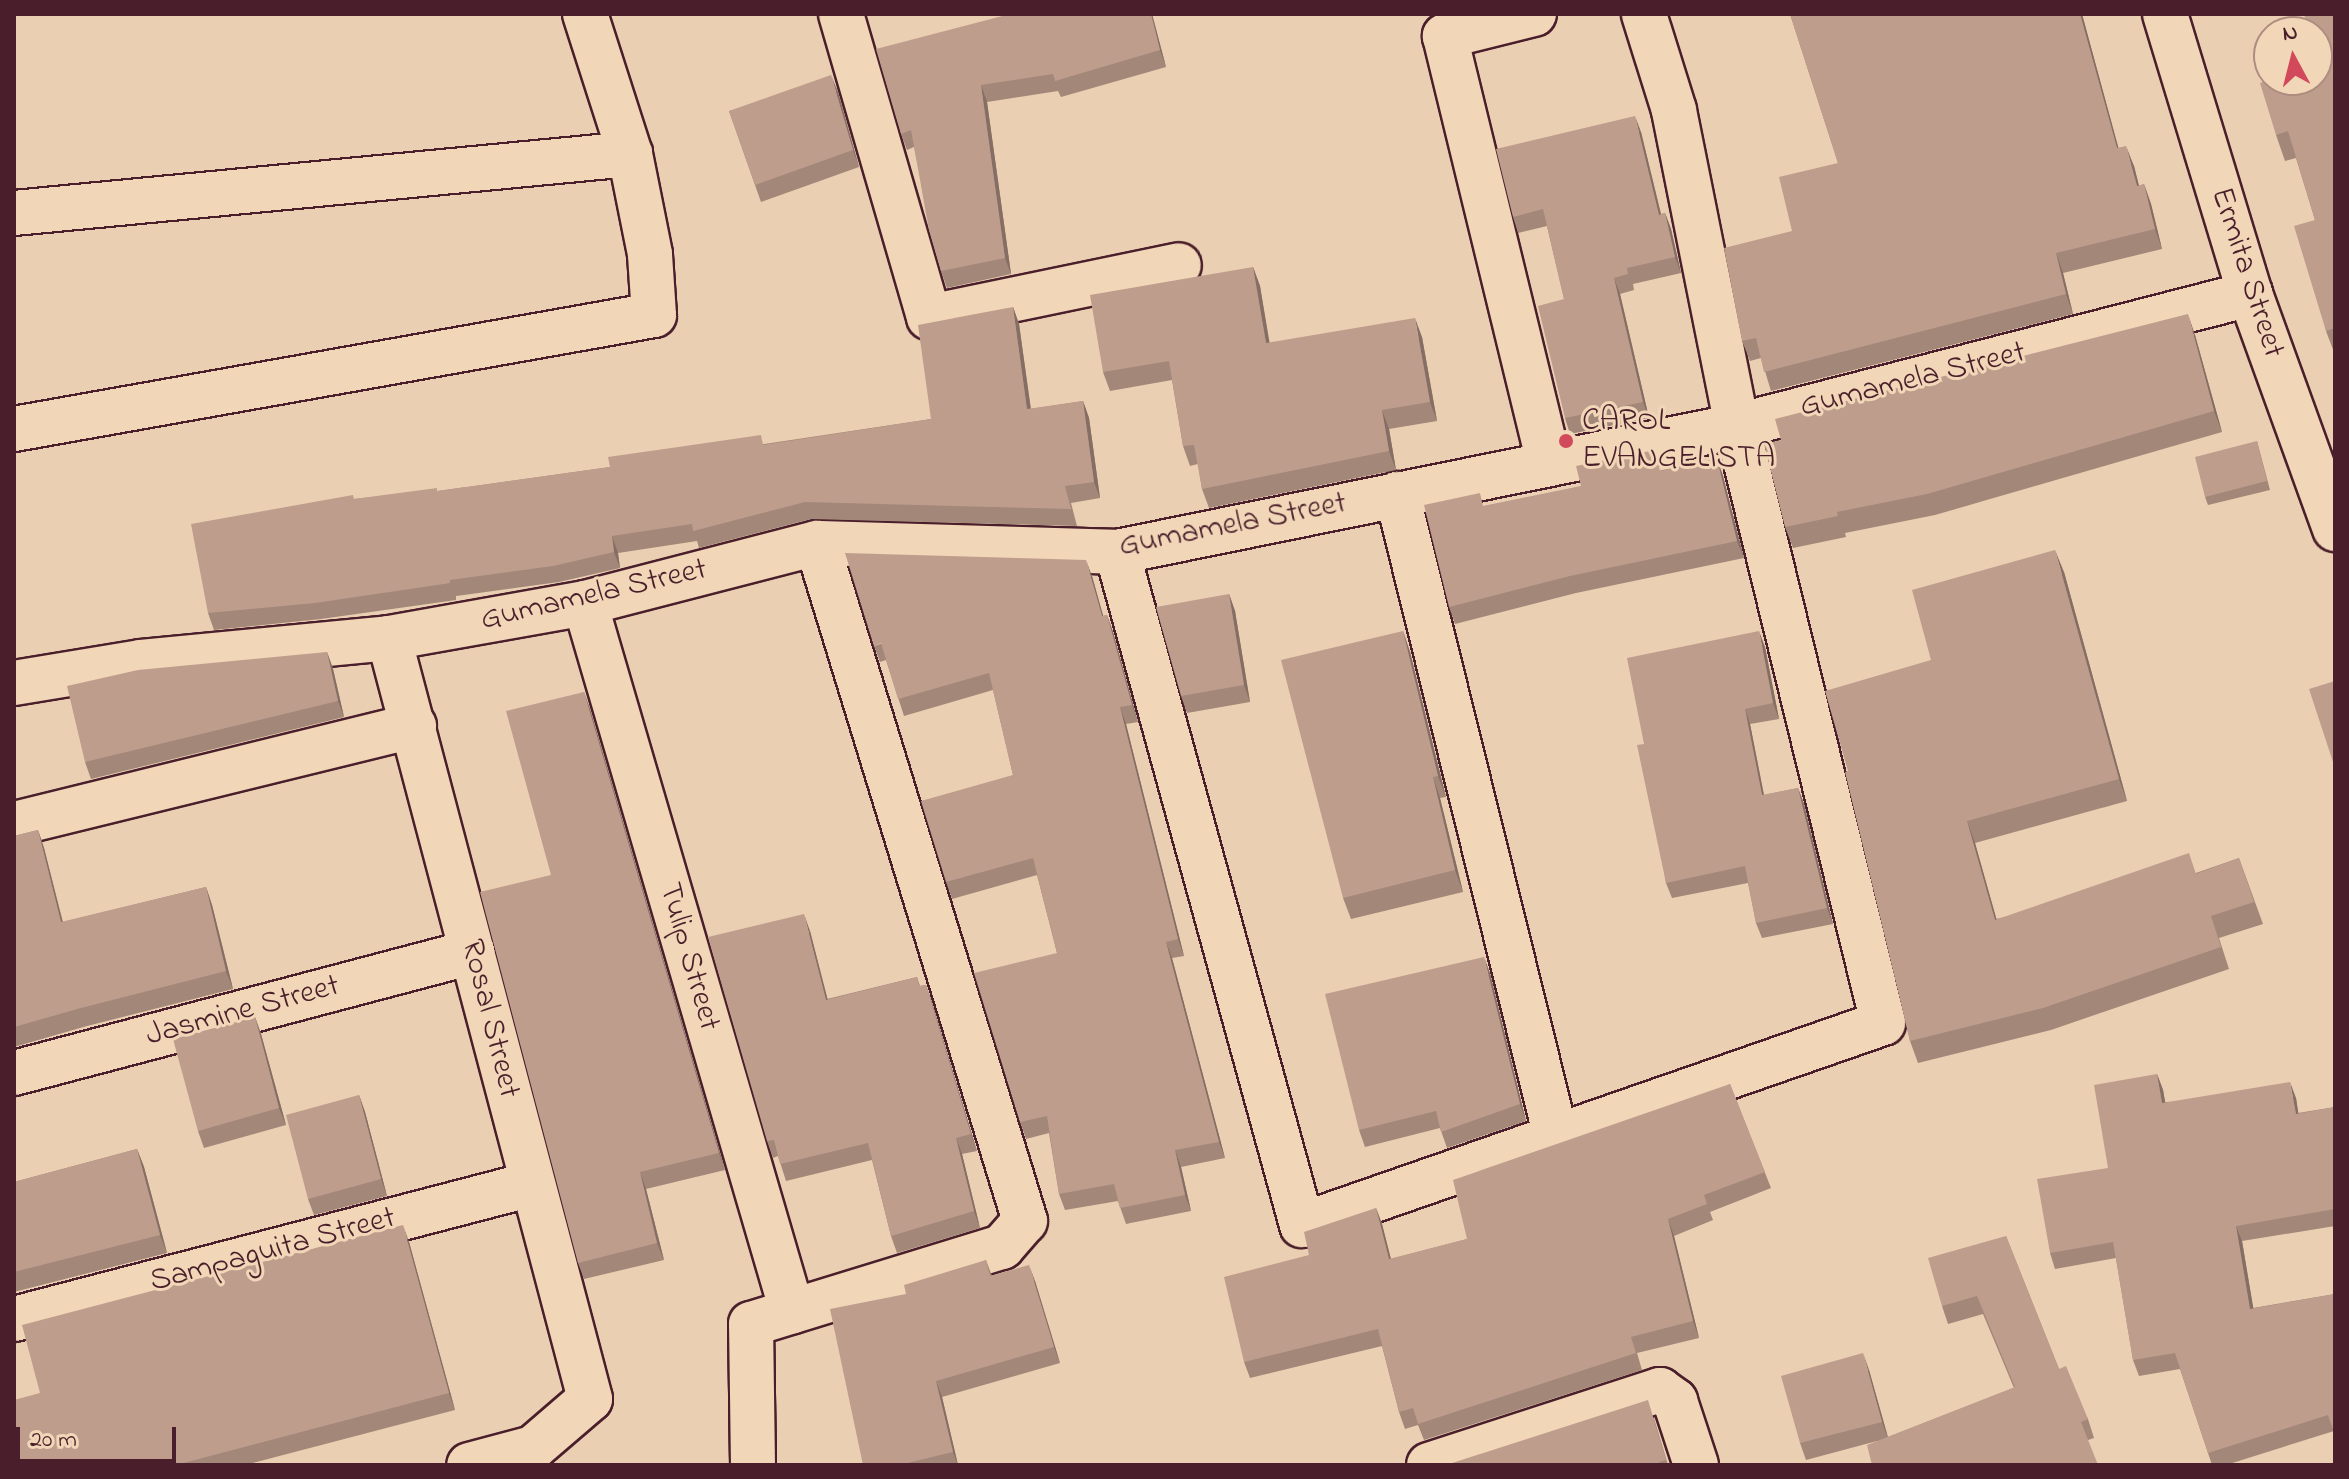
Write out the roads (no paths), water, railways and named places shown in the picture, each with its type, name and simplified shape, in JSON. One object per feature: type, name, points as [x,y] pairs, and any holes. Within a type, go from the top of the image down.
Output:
[{"type":"street","points":[[14,429],[654,315],[650,254],[630,154],[585,14]]},
{"type":"street","points":[[841,14],[929,317],[1179,265]]},
{"type":"street","points":[[1534,14],[1445,36],[1549,464]]},
{"type":"street","points":[[1117,552],[1302,1225],[1883,1023],[1737,426],[1674,110],[1644,14]]},
{"type":"street","name":"Ermita Street","points":[[2165,14],[2250,294],[2335,529]]},
{"type":"street","points":[[14,213],[630,154]]},
{"type":"street","name":"Gumamela Street","points":[[14,683],[141,662],[389,638],[585,603],[817,543],[1117,552],[1737,426],[2250,294]]},
{"type":"street","points":[[1397,494],[1556,1137]]},
{"type":"street","points":[[753,1465],[751,1324],[1002,1247],[1025,1221],[817,543]]},
{"type":"street","name":"Tulip Street","points":[[585,603],[792,1311]]},
{"type":"street","name":"Rosal Street","points":[[389,638],[590,1399],[533,1448],[469,1465]]},
{"type":"street","points":[[14,824],[414,726]]},
{"type":"street","name":"Jasmine Street","points":[[14,1073],[472,952]]},
{"type":"street","name":"Sampaguita Street","points":[[14,1319],[532,1184]]},
{"type":"street","points":[[1429,1465],[1660,1390],[1675,1401],[1696,1465]]},
{"type":"place","name":"CAROL EVANGELISTA","points":[[1566,441]]}]
